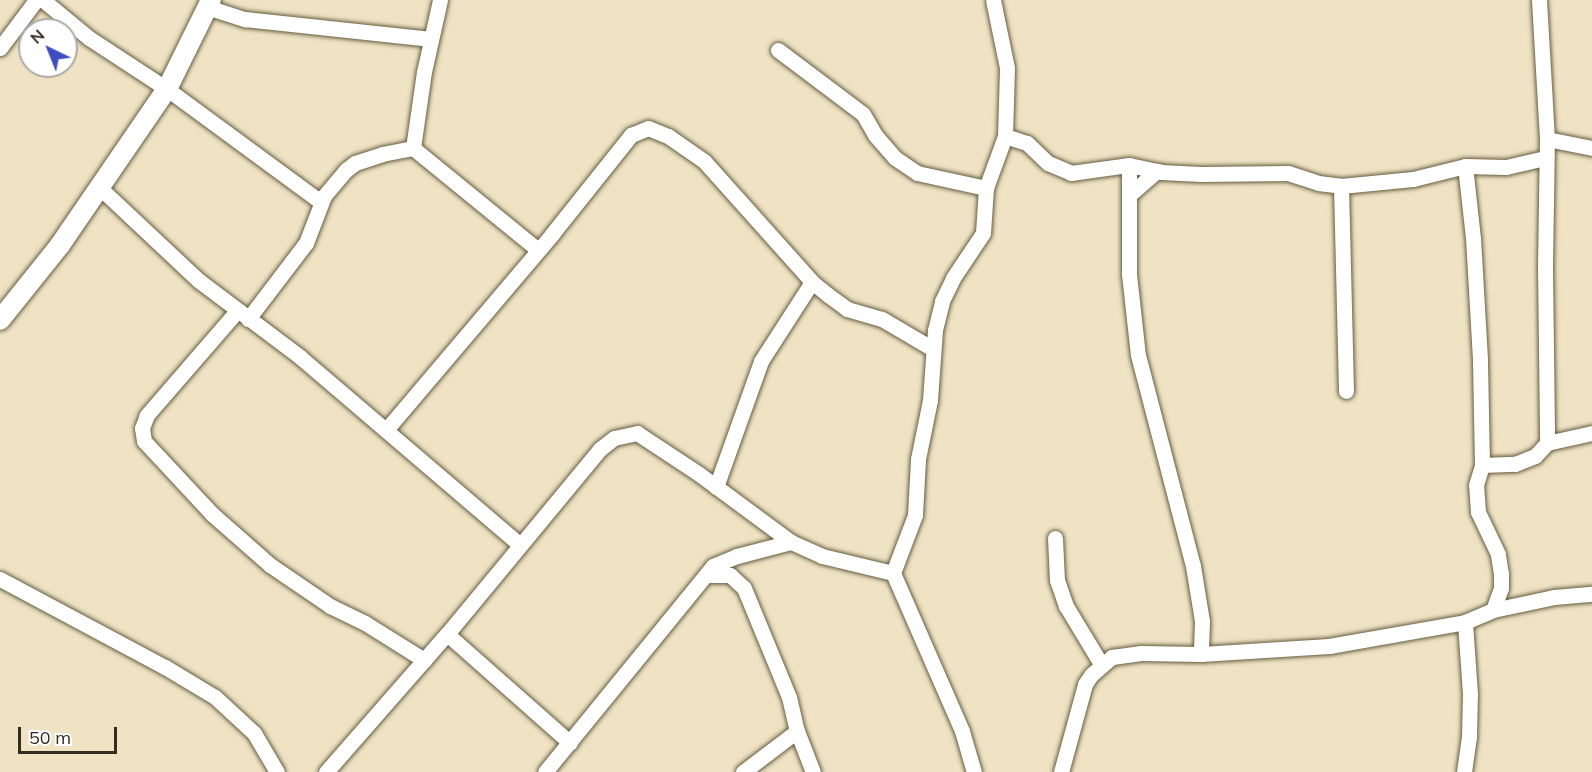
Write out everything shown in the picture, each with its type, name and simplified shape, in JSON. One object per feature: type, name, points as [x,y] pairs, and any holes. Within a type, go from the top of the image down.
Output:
[{"type":"street","points":[[0,48],[36,0]]},
{"type":"street","points":[[43,0],[108,51],[167,89],[321,202]]},
{"type":"street","points":[[413,148],[419,99],[440,0]]},
{"type":"street","points":[[974,772],[962,731],[893,573],[915,515],[918,459],[926,429],[933,349],[942,301],[953,278],[983,233],[986,188],[1005,136],[1007,68],[993,0]]},
{"type":"street","points":[[1539,0],[1547,139],[1545,158],[1547,443]]},
{"type":"street","points":[[0,320],[60,245],[167,89],[209,3],[245,19],[431,39]]},
{"type":"street","points":[[777,50],[863,114],[875,135],[895,158],[917,173],[986,188]]},
{"type":"street","points":[[386,430],[538,250],[631,135],[648,128],[668,136],[704,161],[812,282],[847,309],[882,320],[933,349]]},
{"type":"street","points":[[1005,136],[1027,143],[1048,163],[1071,173],[1129,165],[1157,171],[1201,174],[1288,173],[1318,183],[1341,186],[1413,179],[1465,165],[1506,167],[1545,158]]},
{"type":"street","points":[[1547,139],[1592,148]]},
{"type":"street","points":[[413,148],[382,154],[355,163],[339,178],[321,202],[306,243],[243,315],[147,415],[142,428],[144,441],[212,514],[270,565],[330,606],[365,623],[424,660]]},
{"type":"street","points":[[413,148],[538,250]]},
{"type":"street","points":[[1129,165],[1129,274],[1138,355],[1193,566],[1202,621],[1201,654]]},
{"type":"street","points":[[1465,165],[1473,238],[1482,465],[1476,485],[1478,512],[1498,554],[1501,574],[1501,588],[1493,610]]},
{"type":"street","points":[[1129,195],[1157,171]]},
{"type":"street","points":[[1341,186],[1347,391]]},
{"type":"street","points":[[99,187],[198,280],[300,357],[520,545]]},
{"type":"street","points":[[716,487],[761,361],[812,282]]},
{"type":"street","points":[[1482,465],[1515,464],[1529,459],[1547,443],[1592,433]]},
{"type":"street","points":[[326,772],[447,634],[600,449],[624,434],[637,434],[656,444],[791,542],[822,556],[893,573]]},
{"type":"street","points":[[1054,538],[1056,580],[1066,606],[1101,664]]},
{"type":"street","points":[[544,772],[713,566],[736,556],[791,542]]},
{"type":"street","points":[[707,575],[730,575],[744,588],[789,697],[797,731],[813,772]]},
{"type":"street","points":[[2,584],[165,667],[215,697],[254,733],[277,772]]},
{"type":"street","points":[[1061,772],[1085,684],[1101,664],[1112,657],[1141,653],[1201,654],[1329,646],[1465,622],[1493,610],[1554,597],[1592,594]]},
{"type":"street","points":[[1464,772],[1469,737],[1470,694],[1465,622]]},
{"type":"street","points":[[447,634],[570,743]]},
{"type":"street","points":[[742,772],[797,731]]}]
